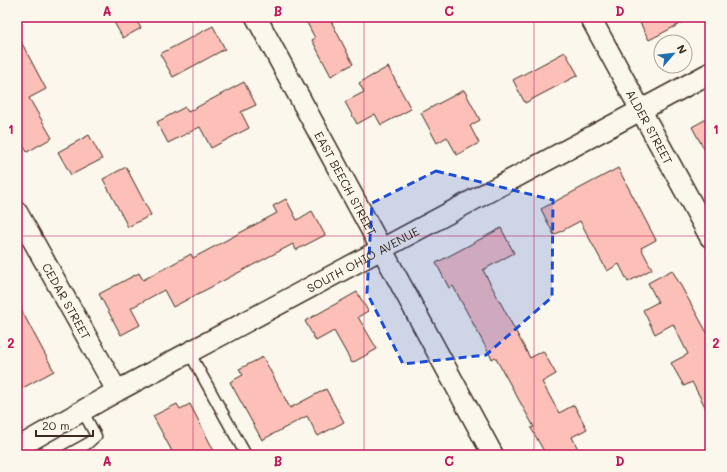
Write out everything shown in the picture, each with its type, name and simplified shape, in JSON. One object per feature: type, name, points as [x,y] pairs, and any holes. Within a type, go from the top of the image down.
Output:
[{"type":"street","name":"EAST BEECH STREET","points":[[256,17],[493,455]]},
{"type":"street","name":"ALDER STREET","points":[[590,17],[710,237]]},
{"type":"street","name":"SOUTH OHIO AVENUE","points":[[17,448],[82,410],[189,352],[710,73]]},
{"type":"street","name":"CEDAR STREET","points":[[17,212],[117,391]]},
{"type":"lane","points":[[189,352],[246,455]]},
{"type":"lane","points":[[67,455],[87,444],[96,436],[82,410]]},
{"type":"highlighted area","points":[[436,171],[553,200],[552,297],[486,355],[403,364],[367,293],[372,203]]},
{"type":"building","points":[[111,17],[134,17],[141,28],[123,38]]},
{"type":"building","points":[[304,17],[329,17],[353,64],[331,76],[312,40],[315,38]]},
{"type":"building","points":[[637,17],[693,17],[660,34],[653,34],[653,38],[649,40]]},
{"type":"building","points":[[213,26],[225,49],[173,77],[160,54]]},
{"type":"building","points":[[17,34],[46,89],[29,98],[52,138],[27,152],[17,134]]},
{"type":"building","points":[[565,52],[578,75],[525,103],[513,80]]},
{"type":"building","points":[[388,67],[411,109],[381,125],[375,114],[357,124],[345,102],[364,92],[359,83]]},
{"type":"building","points":[[244,82],[256,105],[241,112],[249,128],[211,148],[200,127],[168,143],[157,122],[185,107],[188,112]]},
{"type":"building","points":[[464,90],[480,120],[470,126],[479,143],[457,155],[447,137],[437,143],[421,113]]},
{"type":"building","points":[[710,117],[710,160],[692,127]]},
{"type":"building","points":[[89,135],[102,159],[71,175],[58,152]]},
{"type":"building","points":[[126,167],[151,215],[128,227],[103,179]]},
{"type":"building","points":[[618,168],[656,240],[641,248],[652,269],[628,282],[619,264],[607,271],[580,221],[554,235],[541,209]]},
{"type":"building","points":[[286,199],[297,220],[312,211],[325,235],[296,250],[293,244],[173,307],[164,290],[131,308],[140,325],[121,335],[99,294],[139,273],[143,280],[191,254],[193,258],[277,213],[273,206]]},
{"type":"building","points":[[501,228],[514,253],[483,270],[530,358],[543,351],[556,374],[542,382],[559,413],[574,405],[587,429],[572,437],[581,455],[546,455],[531,428],[534,427],[495,357],[492,359],[453,286],[449,288],[436,263]]},
{"type":"building","points":[[672,270],[710,338],[710,416],[692,382],[684,386],[671,363],[688,354],[673,324],[655,334],[643,310],[658,302],[648,283]]},
{"type":"building","points":[[357,292],[368,311],[358,317],[377,349],[352,363],[334,331],[316,341],[305,321]]},
{"type":"building","points":[[17,302],[54,371],[17,391]]},
{"type":"building","points":[[263,357],[290,408],[326,389],[344,422],[318,436],[307,416],[262,440],[230,382],[243,375],[239,369]]},
{"type":"building","points":[[177,404],[180,409],[190,404],[216,455],[174,455],[153,416]]}]
